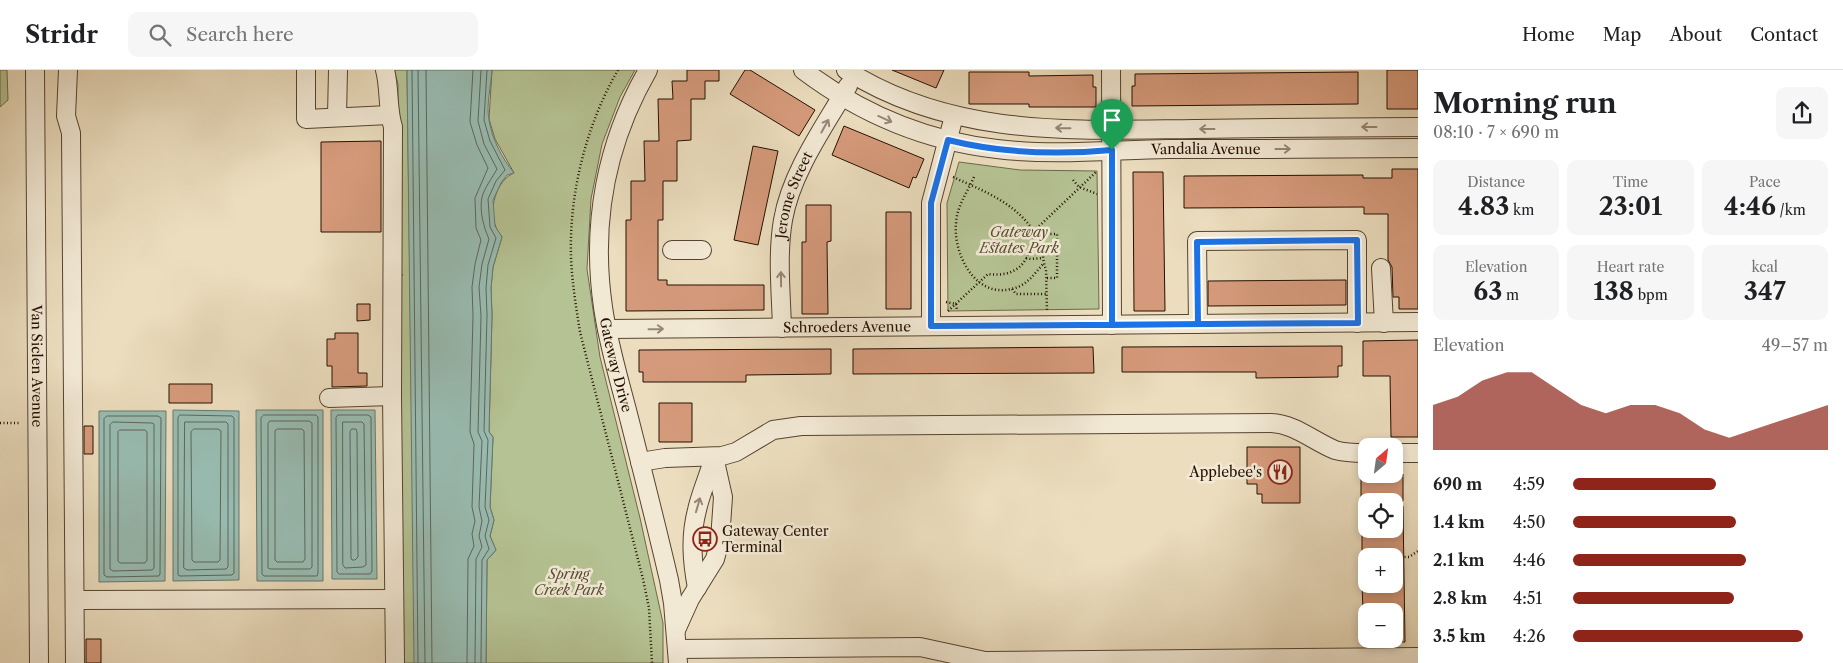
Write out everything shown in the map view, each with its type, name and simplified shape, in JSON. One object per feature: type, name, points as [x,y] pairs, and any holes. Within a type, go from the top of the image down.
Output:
[{"type":"street","name":"Van Siclen Avenue","points":[[35,70],[39,663]]},
{"type":"street","points":[[68,70],[66,116],[71,133],[75,663]]},
{"type":"street","points":[[306,70],[306,119],[389,114]]},
{"type":"street","points":[[337,116],[338,70]]},
{"type":"street","points":[[385,70],[389,114],[393,127],[392,396],[395,663]]},
{"type":"street","name":"Gateway Drive","points":[[648,70],[629,106],[608,165],[598,248],[600,287],[607,329],[669,580],[677,656]]},
{"type":"street","name":"Vandalia Avenue","points":[[803,70],[842,96],[897,124],[948,140],[981,147],[1016,151],[1059,152],[1418,148]]},
{"type":"street","points":[[1111,70],[1112,325]]},
{"type":"street","name":"Vandalia Avenue","points":[[850,73],[911,102],[954,116],[996,124],[1112,129],[1418,127]]},
{"type":"street","name":"Jerome Street","points":[[782,328],[780,242],[786,208],[798,175],[842,96],[850,73]]},
{"type":"street","points":[[931,326],[931,203],[954,116]]},
{"type":"street","points":[[1198,324],[1197,242],[1357,240],[1358,323]]},
{"type":"street","points":[[672,250],[702,250]]},
{"type":"street","points":[[1381,268],[1384,322]]},
{"type":"street","name":"Schroeders Avenue","points":[[607,329],[1418,322]]},
{"type":"street","points":[[329,398],[392,396]]},
{"type":"street","points":[[640,462],[665,458],[714,457],[736,452],[766,433],[790,426],[1262,423],[1288,425],[1334,449],[1358,453]]},
{"type":"street","points":[[1403,453],[1418,453]]},
{"type":"street","points":[[697,588],[692,554],[693,527],[700,497],[709,478],[714,457]]},
{"type":"street","points":[[675,631],[697,588],[715,559],[722,532],[723,497],[714,457]]},
{"type":"street","points":[[75,600],[394,599]]},
{"type":"street","points":[[677,656],[920,647],[985,661],[1418,657]]},
{"type":"path","points":[[947,312],[988,274],[1004,275],[1018,268],[1026,258],[1034,233],[1099,168]]},
{"type":"path","points":[[951,176],[1003,200],[1020,215],[1034,233],[1040,243],[1046,269],[1047,312]]},
{"type":"path","points":[[974,177],[960,206],[955,235],[965,264],[979,282],[988,288],[1012,289],[1031,278],[1044,263]]},
{"type":"path","points":[[1073,180],[1080,187],[1099,195]]},
{"type":"path","points":[[1034,233],[1057,234],[1057,278],[1047,278]]},
{"type":"path","points":[[1026,258],[1043,258]]},
{"type":"path","points":[[1012,289],[1016,294],[1047,294]]},
{"type":"path","points":[[946,302],[956,304]]},
{"type":"path","points":[[956,304],[957,312]]},
{"type":"path","points":[[0,423],[19,423]]},
{"type":"path","points":[[1403,557],[1408,557],[1418,550]]},
{"type":"green space","points":[[0,70],[7,70],[8,100],[0,107]]},
{"type":"green space","points":[[394,70],[407,70],[415,663],[403,663],[399,279],[403,275],[398,270],[398,84]]},
{"type":"green space","name":"Spring Creek Park","points":[[492,70],[635,70],[620,97],[602,144],[591,199],[587,269],[600,357],[640,518],[663,623],[663,663],[486,663],[487,560],[496,550],[490,536],[494,520],[490,507],[493,437],[489,432],[491,288],[493,267],[502,237],[496,228],[493,205],[502,182],[514,173],[495,139],[489,119]]},
{"type":"green space","name":"Gateway Estates Park","points":[[959,162],[1020,170],[1097,171],[1099,309],[948,311],[947,203]]},
{"type":"water","points":[[407,70],[492,70],[488,108],[490,127],[498,148],[514,173],[507,175],[493,200],[495,226],[502,237],[493,267],[491,288],[489,432],[493,437],[490,507],[494,520],[490,536],[496,550],[487,560],[486,663],[414,663]]},
{"type":"water","points":[[173,410],[239,411],[239,580],[173,581]]},
{"type":"water","points":[[256,410],[323,410],[323,581],[257,581]]},
{"type":"water","points":[[331,410],[375,410],[377,579],[332,579]]},
{"type":"water","points":[[99,411],[166,411],[165,581],[99,582]]},
{"type":"building","points":[[687,70],[719,70],[719,81],[705,81],[705,99],[691,99],[691,140],[677,141],[677,181],[663,181],[663,220],[658,220],[658,280],[667,280],[667,285],[764,285],[764,310],[626,311],[626,220],[631,220],[631,181],[645,181],[644,141],[659,141],[658,99],[673,99],[672,81],[687,81]]},
{"type":"building","points":[[745,70],[750,70],[815,110],[799,136],[730,94]]},
{"type":"building","points":[[892,70],[944,70],[936,88]]},
{"type":"building","points":[[1387,70],[1418,70],[1418,109],[1387,109]]},
{"type":"building","points":[[969,72],[1029,72],[1029,76],[1093,75],[1093,87],[1096,87],[1096,107],[1029,107],[1029,104],[969,104]]},
{"type":"building","points":[[1358,72],[1358,104],[1132,106],[1132,86],[1135,86],[1135,74]]},
{"type":"building","points":[[844,126],[924,159],[916,178],[913,177],[909,188],[832,155]]},
{"type":"building","points":[[381,141],[381,232],[321,232],[321,142]]},
{"type":"building","points":[[753,146],[778,151],[758,245],[734,240]]},
{"type":"building","points":[[1392,169],[1418,169],[1418,309],[1399,309],[1399,297],[1393,297],[1392,267],[1388,260],[1388,214],[1364,214],[1364,207],[1184,208],[1184,176],[1363,175],[1363,178],[1392,178]]},
{"type":"building","points":[[1133,172],[1163,172],[1165,311],[1134,311]]},
{"type":"building","points":[[806,205],[831,205],[831,241],[827,242],[828,314],[802,314],[802,242],[806,242]]},
{"type":"building","points":[[886,212],[911,212],[911,309],[886,309]]},
{"type":"building","points":[[1346,280],[1346,305],[1208,306],[1208,281]]},
{"type":"building","points":[[357,304],[370,304],[370,320],[357,321]]},
{"type":"building","points":[[335,333],[358,333],[358,373],[367,373],[367,386],[332,387],[332,366],[327,366],[327,339],[335,339]]},
{"type":"building","points":[[1418,340],[1418,437],[1391,437],[1390,376],[1363,376],[1363,341]]},
{"type":"building","points":[[1342,346],[1342,366],[1338,366],[1338,377],[1256,378],[1256,372],[1122,372],[1122,347]]},
{"type":"building","points":[[1093,347],[1094,373],[853,374],[853,349]]},
{"type":"building","points":[[831,349],[831,374],[746,375],[746,382],[643,382],[643,372],[639,372],[639,350]]},
{"type":"building","points":[[169,384],[212,384],[212,403],[169,403]]},
{"type":"building","points":[[659,403],[692,403],[692,442],[659,442]]},
{"type":"building","points":[[84,426],[93,426],[93,454],[84,454]]},
{"type":"building","points":[[1247,447],[1300,447],[1300,503],[1262,503],[1262,494],[1257,494],[1257,484],[1247,484]]},
{"type":"building","points":[[1361,483],[1403,483],[1403,493],[1361,493]]},
{"type":"building","points":[[1403,506],[1405,642],[1403,642],[1403,603],[1363,603],[1362,593],[1403,593],[1403,548],[1362,548],[1362,538],[1403,538]]},
{"type":"building","points":[[86,639],[101,639],[101,663],[86,663]]},
{"type":"place","name":"Applebee's","points":[[1280,472]]},
{"type":"place","name":"Gateway Center Terminal","points":[[705,539]]},
{"type":"route","points":[[1112,150],[1052,152],[999,150],[948,140],[931,203],[931,326],[1100,325],[1358,323],[1357,240],[1197,242],[1198,324],[1112,325],[1113,310],[1112,150]]}]
